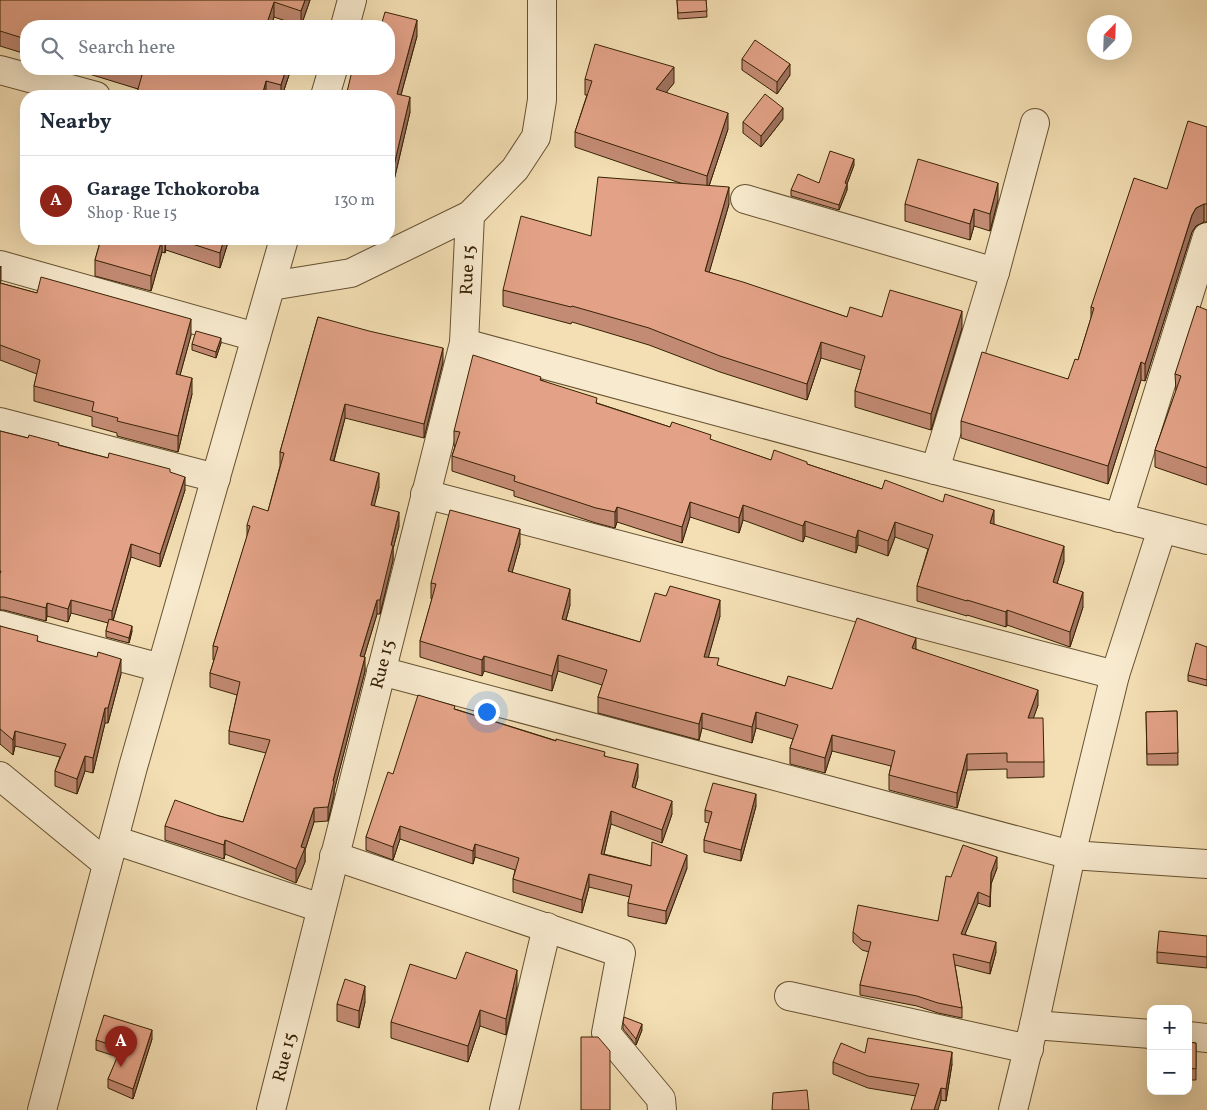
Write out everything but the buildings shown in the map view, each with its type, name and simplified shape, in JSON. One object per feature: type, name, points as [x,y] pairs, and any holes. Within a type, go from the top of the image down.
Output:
[{"type":"street","points":[[271,286],[351,273],[470,216],[515,169],[536,137],[542,100],[542,0]]},
{"type":"street","points":[[0,70],[74,90]]},
{"type":"street","points":[[327,90],[331,75]]},
{"type":"street","points":[[935,470],[995,272],[1035,123]]},
{"type":"street","points":[[744,199],[995,272]]},
{"type":"street","name":"Rue 15","points":[[271,1110],[464,342],[470,216]]},
{"type":"street","points":[[1119,518],[1207,237]]},
{"type":"street","points":[[42,1110],[162,668],[282,245]]},
{"type":"street","points":[[0,265],[256,337]]},
{"type":"street","points":[[464,342],[935,470],[1162,529],[1206,536]]},
{"type":"street","points":[[0,422],[216,478]]},
{"type":"street","points":[[425,494],[1115,675]]},
{"type":"street","points":[[1013,1110],[1032,1037],[1071,855],[1115,675],[1162,529]]},
{"type":"street","points":[[0,625],[162,668]]},
{"type":"street","points":[[381,671],[1071,855],[1207,864]]},
{"type":"street","points":[[0,776],[111,852],[322,908]]},
{"type":"street","points":[[334,856],[621,953],[606,1033],[661,1099],[662,1110]]},
{"type":"street","points":[[504,1110],[547,927]]},
{"type":"street","points":[[788,996],[1032,1037],[1147,1034]]},
{"type":"street","points":[[1192,1036],[1207,1038]]},
{"type":"place","name":"Garage Tchokoroba","points":[[121,1067]]}]
